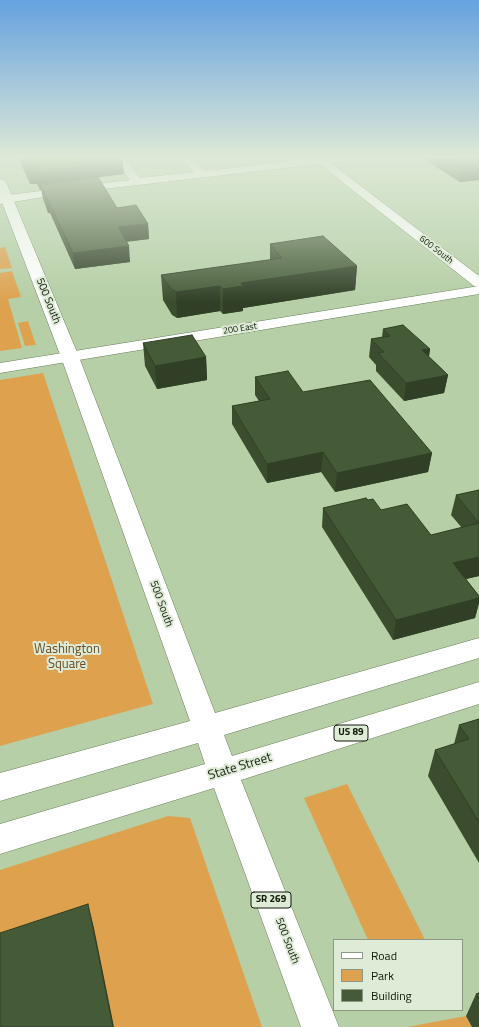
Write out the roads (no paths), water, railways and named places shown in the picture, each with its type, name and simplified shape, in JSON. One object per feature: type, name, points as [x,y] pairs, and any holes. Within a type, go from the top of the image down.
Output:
[{"type":"main road","name":"500 South","points":[[6,206],[70,357],[206,727],[320,1027]]},
{"type":"main road","name":"600 South","points":[[379,206],[479,283]]},
{"type":"main road","points":[[0,786],[352,686],[479,648]]},
{"type":"main road","name":"State Street","points":[[0,838],[223,772],[479,693]]},
{"type":"street","name":"200 East","points":[[0,368],[479,290]]},
{"type":"park label","name":"Washington Square","points":[[67,658]]}]
